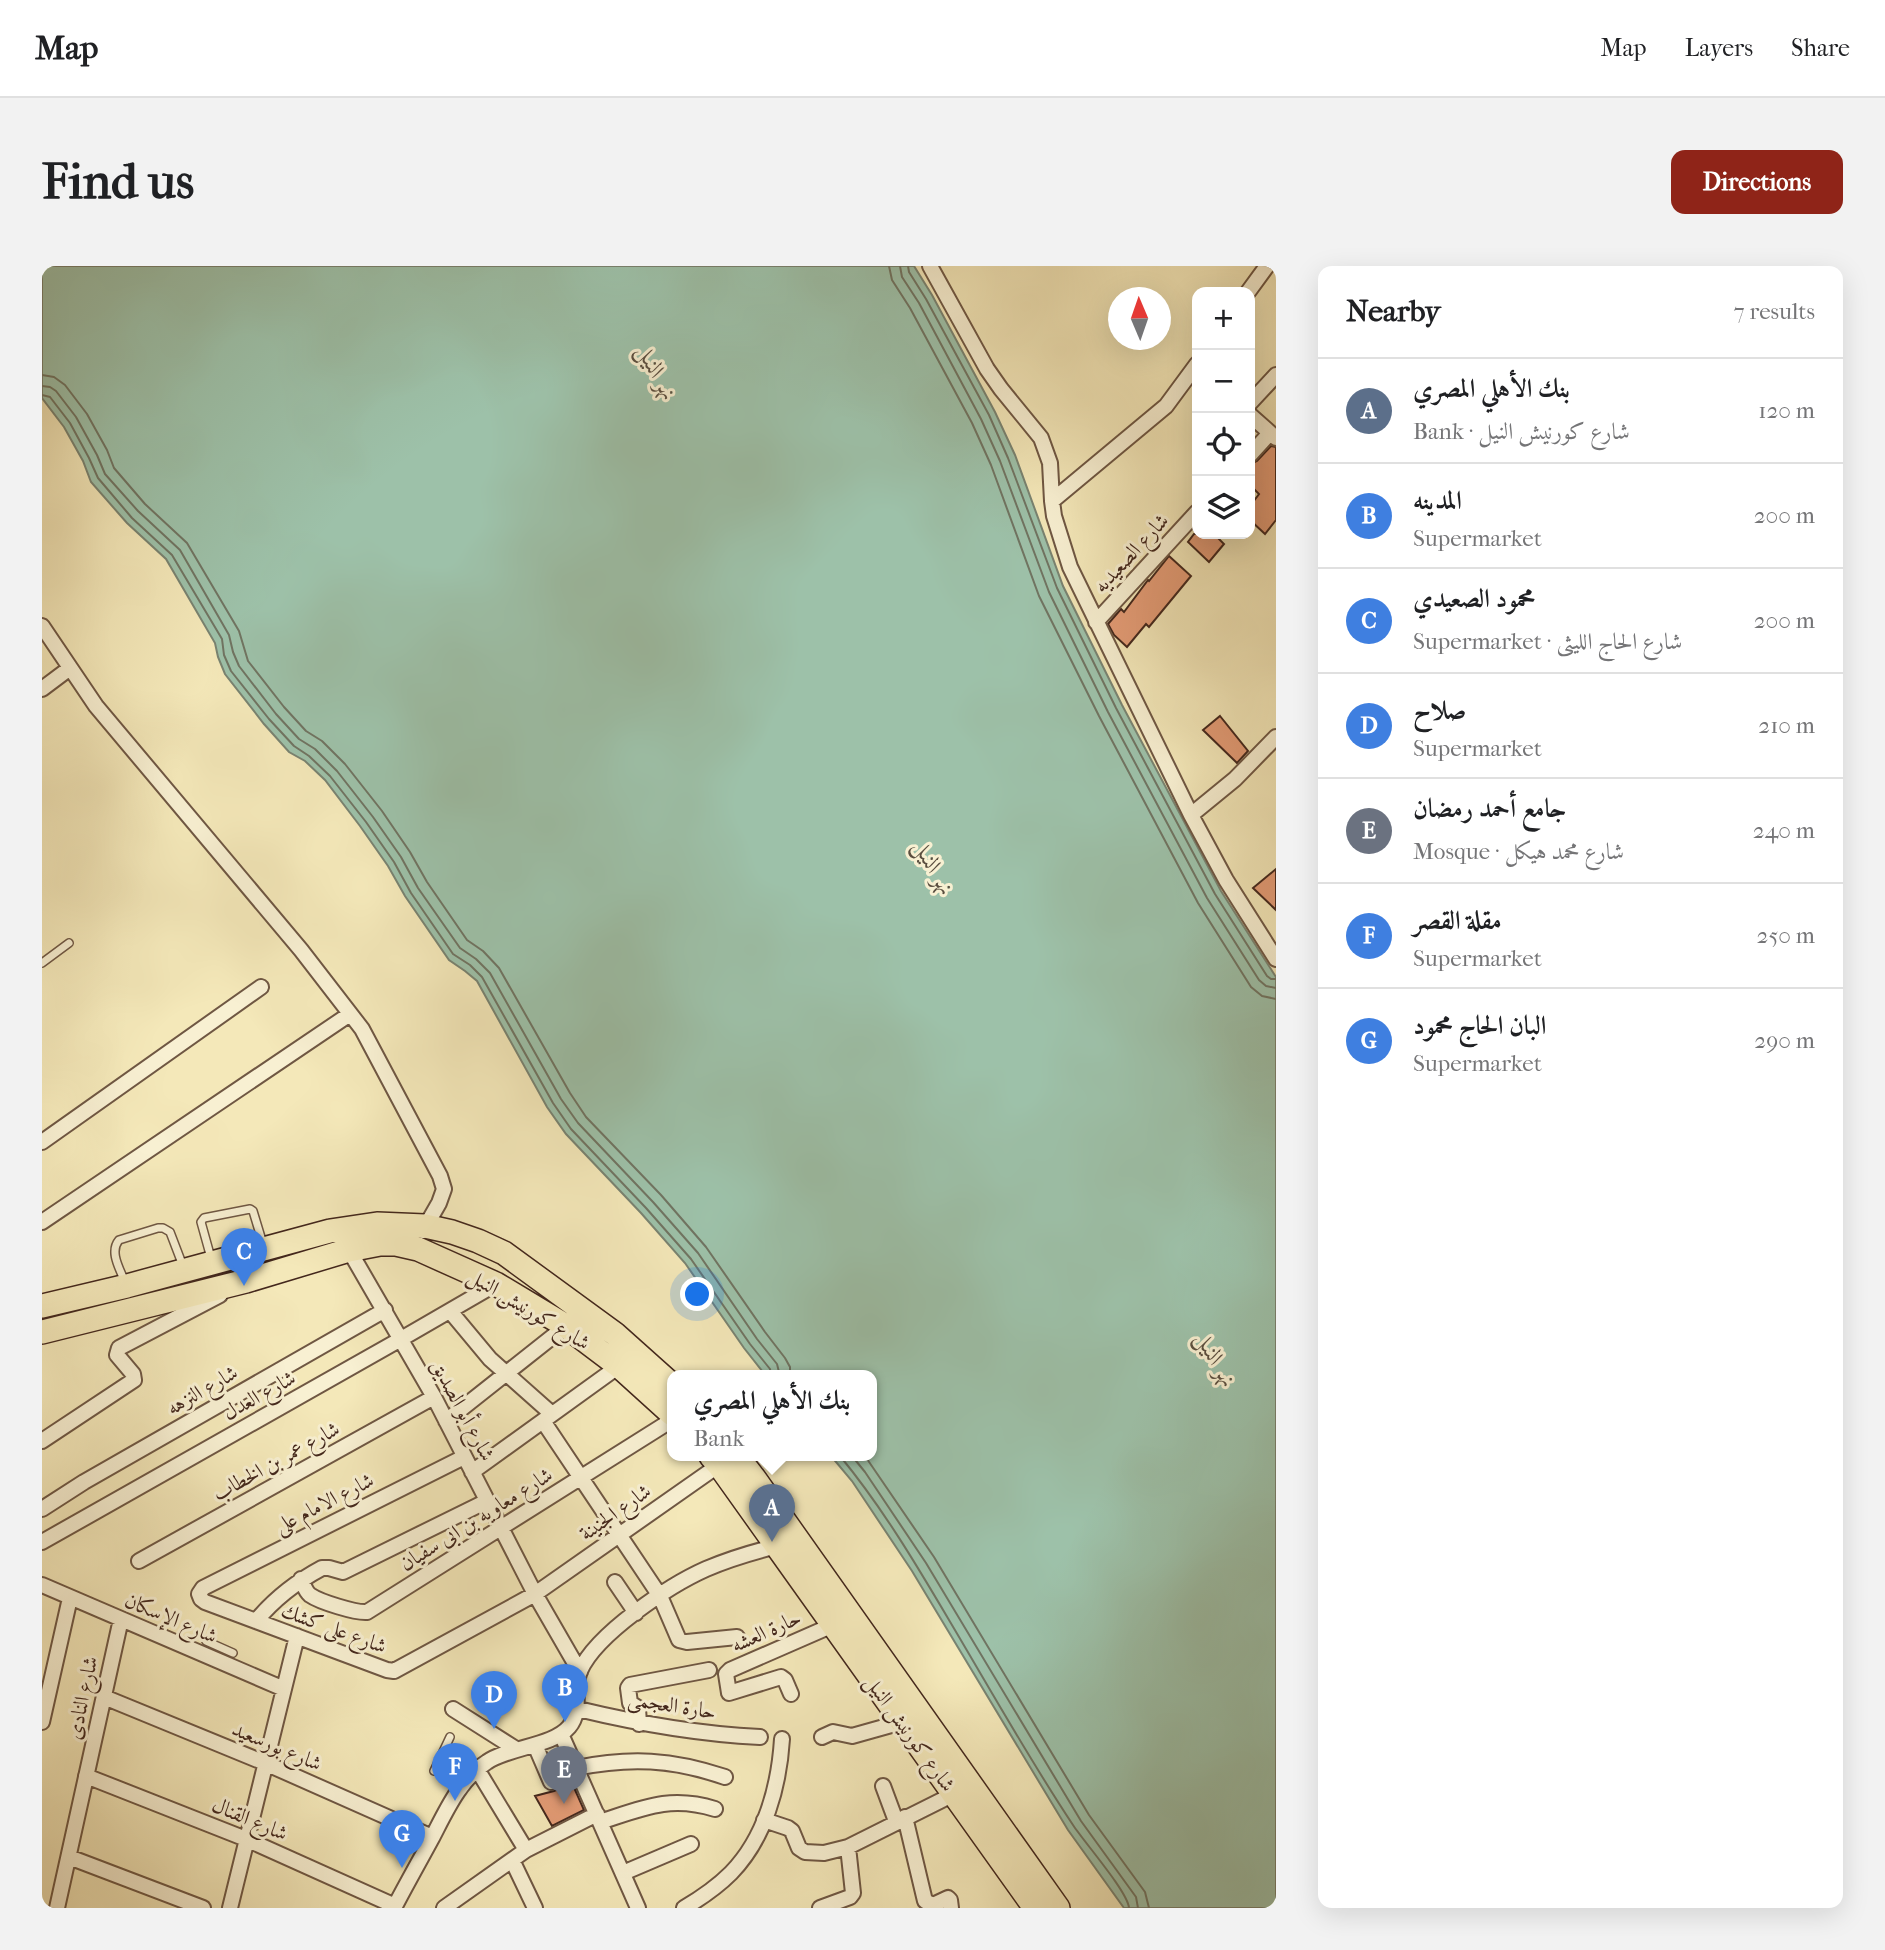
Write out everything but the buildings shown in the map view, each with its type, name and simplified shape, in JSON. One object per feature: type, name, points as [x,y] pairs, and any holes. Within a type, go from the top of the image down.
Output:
[{"type":"main road","name":"شارع كورنيش النيل","points":[[42,1306],[353,1226],[425,1226],[465,1236],[504,1252],[615,1334],[667,1380]]},
{"type":"main road","name":"شارع كورنيش النيل","points":[[42,1332],[246,1281],[349,1250],[396,1244],[418,1249],[496,1284],[566,1326],[619,1366],[667,1409]]},
{"type":"main road","name":"شارع كورنيش النيل","points":[[723,1461],[777,1546],[1032,1907]]},
{"type":"main road","name":"شارع كورنيش النيل","points":[[725,1461],[754,1478],[1058,1908]]},
{"type":"street","points":[[930,266],[987,369],[1041,438],[1050,463],[1052,501],[1060,538],[1070,567],[1191,815],[1226,880],[1271,940],[1276,959]]},
{"type":"street","points":[[1252,287],[1267,266]]},
{"type":"street","points":[[1052,501],[1166,407],[1192,371]]},
{"type":"street","points":[[1255,398],[1276,375]]},
{"type":"street","points":[[1255,419],[1274,435],[1255,451]]},
{"type":"street","name":"شارع الصعيديه","points":[[1096,622],[1192,517]]},
{"type":"street","points":[[44,634],[96,706],[301,950],[362,1029],[440,1175],[444,1189],[425,1226],[418,1249]]},
{"type":"street","points":[[42,689],[70,668]]},
{"type":"street","points":[[1191,815],[1235,779],[1276,737]]},
{"type":"street","points":[[42,1142],[261,987]]},
{"type":"street","points":[[42,1222],[350,1014]]},
{"type":"street","name":"شارع أبو الصديق","points":[[349,1250],[433,1397],[535,1594],[580,1672]]},
{"type":"street","points":[[42,1441],[134,1380],[133,1374],[117,1355],[119,1348],[246,1281]]},
{"type":"street","name":"شارع العدل","points":[[42,1542],[496,1284]]},
{"type":"street","name":"شارع النزهه","points":[[42,1509],[84,1482],[385,1310]]},
{"type":"street","points":[[450,1311],[475,1343],[548,1417],[582,1478],[660,1596],[679,1640],[737,1637]]},
{"type":"street","points":[[446,1421],[566,1326]]},
{"type":"street","points":[[472,1472],[619,1366]]},
{"type":"street","name":"شارع عمر بن الخطاب","points":[[139,1560],[433,1397]]},
{"type":"street","name":"شارع معاويه بن ابى سفيان","points":[[301,1579],[305,1589],[318,1598],[365,1612],[667,1423]]},
{"type":"street","name":"شارع الامام على","points":[[203,1588],[464,1457]]},
{"type":"street","name":"شارع الجنينة","points":[[535,1594],[719,1461]]},
{"type":"street","points":[[256,1622],[277,1598],[301,1579],[326,1568],[343,1572],[487,1502]]},
{"type":"street","points":[[394,1907],[452,1801],[477,1769],[496,1757],[561,1734],[572,1723],[578,1709],[580,1672],[593,1651],[610,1633],[660,1596],[704,1570],[777,1546]]},
{"type":"street","points":[[615,1582],[636,1613]]},
{"type":"street","name":"شارع الإسكان","points":[[42,1585],[121,1619],[207,1646],[284,1689]]},
{"type":"street","name":"شارع على كشك","points":[[203,1588],[200,1594],[202,1601],[394,1671],[535,1594]]},
{"type":"street","points":[[43,1716],[48,1666],[71,1598]]},
{"type":"street","name":"شارع النادى","points":[[57,1908],[121,1619]]},
{"type":"street","name":"حارة العشه","points":[[791,1694],[781,1677],[729,1693],[726,1674],[833,1625]]},
{"type":"street","points":[[230,1908],[297,1636]]},
{"type":"street","points":[[639,1724],[638,1708],[630,1703],[630,1685],[709,1671]]},
{"type":"street","name":"شارع بورسعيد","points":[[104,1697],[265,1763],[432,1837]]},
{"type":"street","points":[[453,1709],[516,1749]]},
{"type":"street","name":"حارة العجمى","points":[[578,1709],[639,1724],[720,1735],[760,1737]]},
{"type":"street","points":[[822,1737],[833,1732],[852,1736],[902,1722]]},
{"type":"street","points":[[561,1734],[638,1908]]},
{"type":"street","points":[[684,1908],[709,1892],[732,1872],[751,1848],[778,1781],[782,1740]]},
{"type":"street","points":[[535,1745],[551,1782]]},
{"type":"street","points":[[576,1768],[626,1760],[651,1760],[689,1766],[725,1777]]},
{"type":"street","points":[[477,1769],[526,1850]]},
{"type":"street","name":"شارع القنال","points":[[86,1776],[246,1839],[394,1907]]},
{"type":"street","points":[[883,1786],[900,1819],[925,1901],[933,1905],[948,1898],[951,1908]]},
{"type":"street","points":[[764,1820],[792,1831],[800,1848],[805,1852],[824,1853],[848,1847],[954,1794]]},
{"type":"street","points":[[444,1908],[526,1850],[598,1818],[670,1802],[685,1802],[715,1809]]},
{"type":"street","points":[[623,1873],[691,1844]]},
{"type":"street","points":[[820,1908],[850,1897],[853,1893],[848,1847]]},
{"type":"street","points":[[69,1857],[203,1908]]},
{"type":"street","points":[[512,1860],[530,1906]]},
{"type":"lane","points":[[42,963],[69,943]]},
{"type":"lane","points":[[212,1262],[201,1222],[204,1218],[250,1209],[253,1211],[264,1248]]},
{"type":"lane","points":[[127,1286],[114,1251],[116,1244],[119,1240],[158,1228],[170,1232],[184,1270]]},
{"type":"lane","points":[[207,1646],[233,1653]]},
{"type":"lane","points":[[434,1771],[450,1737]]},
{"type":"lane","points":[[443,1752],[477,1769]]},
{"type":"water","name":"نهر النيل","points":[[42,266],[914,266],[995,412],[1015,455],[1063,586],[1122,705],[1221,891],[1276,977],[1276,1908],[1124,1908],[1068,1830],[912,1571],[852,1481],[835,1461],[877,1461],[877,1370],[761,1370],[685,1263],[566,1134],[547,1107],[477,981],[449,960],[388,866],[325,780],[305,761],[289,752],[225,674],[215,643],[166,559],[127,523],[91,482],[64,427],[42,398]]},
{"type":"place","name":"محمود الصعيدي","points":[[244,1286]]},
{"type":"place","name":"بنك الأهلي المصري","points":[[772,1542]]},
{"type":"place","name":"المدينه","points":[[565,1722]]},
{"type":"place","name":"صلاح","points":[[494,1729]]},
{"type":"place","name":"مقلة القصر","points":[[455,1801]]},
{"type":"place","name":"جامع أحمد رمضان","points":[[564,1804]]},
{"type":"place","name":"البان الحاج محمود","points":[[402,1868]]}]
